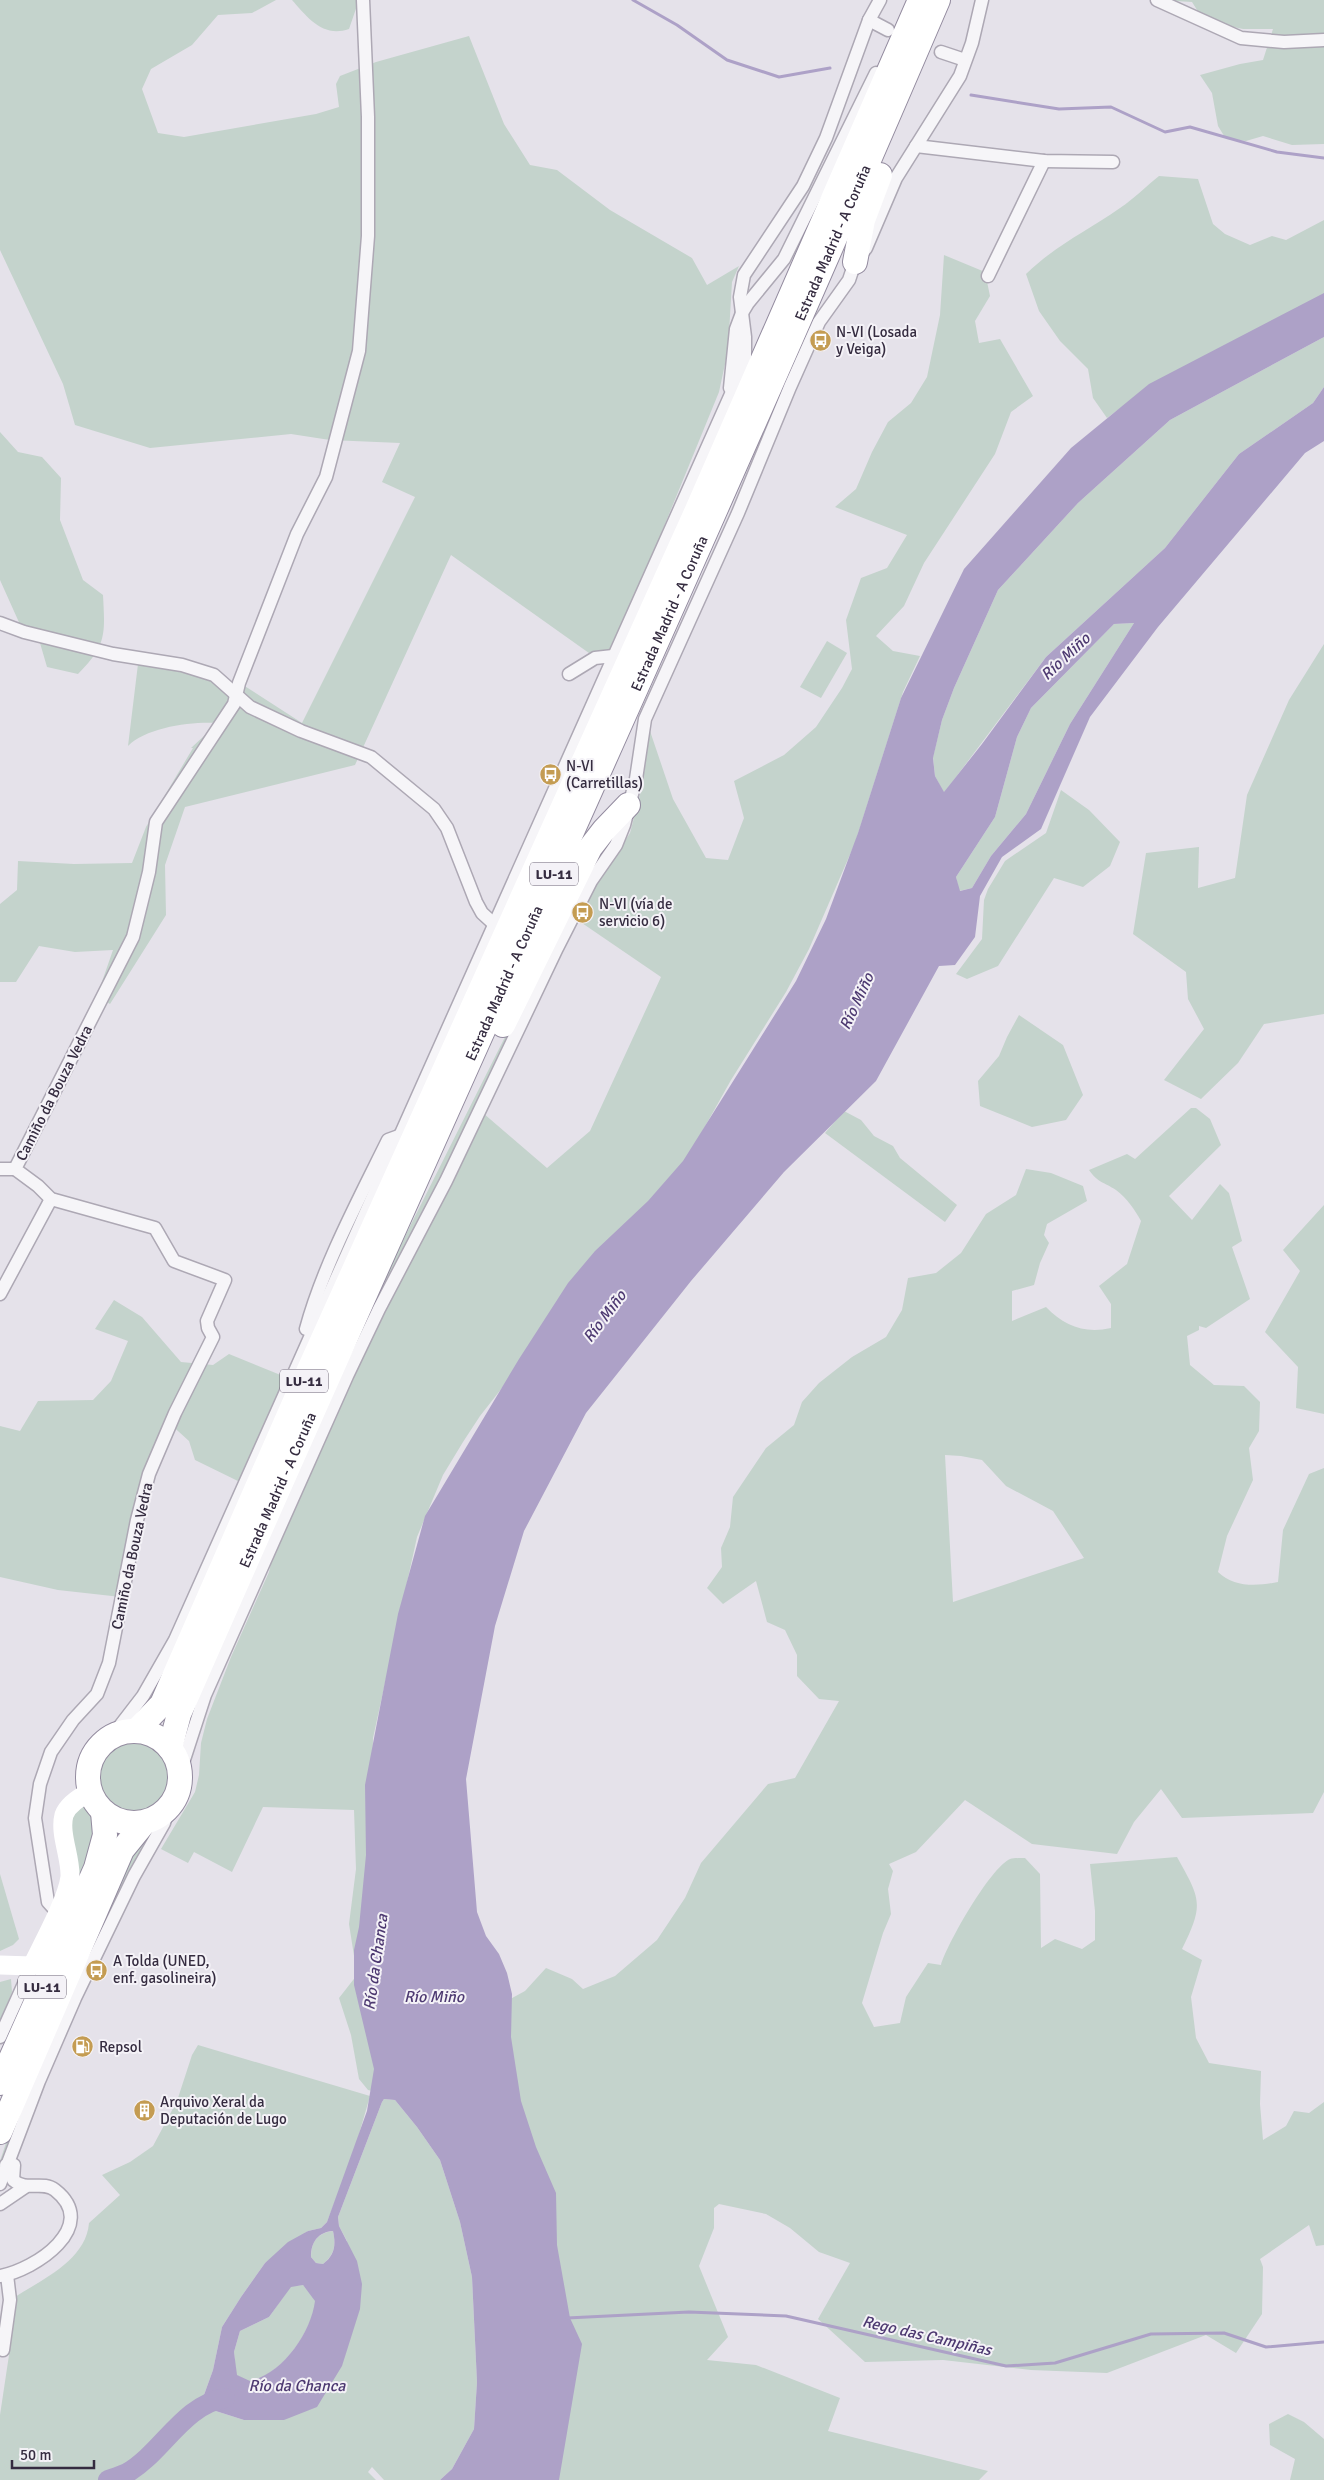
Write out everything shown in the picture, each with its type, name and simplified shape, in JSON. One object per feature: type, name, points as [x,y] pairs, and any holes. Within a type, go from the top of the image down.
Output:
[{"type":"highway","name":"Estrada Madrid - A Coruña","points":[[137,1730],[162,1704],[298,1394],[689,528],[920,0]]},
{"type":"highway","name":"Estrada Madrid - A Coruña","points":[[170,1748],[179,1714],[718,506],[938,0]]},
{"type":"highway","points":[[855,262],[863,220],[949,0]]},
{"type":"highway","points":[[377,1269],[456,1117],[590,848],[628,805]]},
{"type":"highway","points":[[113,1735],[137,1730],[150,1733],[161,1739],[170,1748],[177,1760],[180,1772],[176,1797],[170,1807]]},
{"type":"highway","name":"LU-11","points":[[0,2083],[96,1868],[105,1835],[103,1812],[90,1792],[87,1779],[88,1766],[94,1753],[102,1743],[113,1735]]},
{"type":"highway","name":"LU-11","points":[[0,2132],[122,1850],[144,1823],[158,1817],[170,1807]]},
{"type":"highway","points":[[103,1812],[122,1822],[144,1823]]},
{"type":"street","name":"Camiño da Bouza Vedra","points":[[57,1912],[48,1902],[35,1818],[40,1784],[51,1752],[73,1720],[97,1694],[109,1663],[136,1520],[149,1474],[175,1413],[213,1336],[208,1328],[207,1321],[225,1280],[174,1261],[154,1228],[51,1199],[16,1169],[133,937],[149,872],[156,822],[234,704],[236,694],[297,534],[326,477],[359,351],[368,236],[368,116],[363,0]]},
{"type":"street","points":[[113,1735],[143,1696],[174,1640],[740,374],[745,357],[745,337],[740,297],[744,275],[803,186],[826,138],[869,20],[880,0]]},
{"type":"street","points":[[742,313],[784,259],[910,0]]},
{"type":"street","points":[[180,1772],[205,1695],[346,1376],[378,1309],[450,1173],[591,881],[616,845],[624,825],[636,779],[645,719],[738,513],[815,331],[849,280],[855,262],[866,248],[896,178],[960,76],[972,42],[982,0]]},
{"type":"street","points":[[1157,0],[1241,38],[1284,42],[1324,40]]},
{"type":"street","points":[[869,20],[888,30]]},
{"type":"street","points":[[941,52],[965,60]]},
{"type":"street","points":[[916,146],[1044,162],[1113,162]]},
{"type":"street","points":[[988,276],[1044,162]]},
{"type":"street","points":[[0,623],[24,632],[113,654],[190,668],[214,675],[250,707],[301,731],[371,757],[434,809],[447,828],[476,902],[482,913],[494,924]]},
{"type":"street","points":[[569,674],[595,658],[613,656]]},
{"type":"street","points":[[0,1169],[16,1169]]},
{"type":"street","points":[[0,1294],[51,1199]]},
{"type":"street","points":[[0,2037],[57,1912],[70,1877],[69,1859],[63,1828],[64,1815],[69,1806],[90,1792]]},
{"type":"street","points":[[0,2184],[39,2081],[78,1991],[134,1876],[164,1823],[170,1807]]},
{"type":"street","points":[[0,1965],[6,1963],[32,1966]]},
{"type":"street","points":[[6,2165],[14,2166],[13,2180],[25,2187]]},
{"type":"street","points":[[0,2204],[25,2187],[45,2186],[53,2188],[65,2199],[71,2217],[68,2230],[61,2243],[26,2268],[4,2275],[10,2300],[3,2350]]},
{"type":"shaded area","points":[[0,0],[276,0],[252,13],[218,15],[192,45],[151,69],[142,89],[158,133],[184,137],[316,114],[339,107],[336,84],[340,76],[376,62],[469,36],[504,124],[530,165],[557,170],[610,210],[692,258],[707,285],[739,266],[732,282],[728,350],[719,392],[647,568],[603,663],[451,555],[355,765],[185,807],[165,865],[166,915],[110,1004],[97,996],[113,950],[75,952],[39,946],[16,982],[0,982],[0,904],[17,890],[18,861],[74,864],[132,863],[146,827],[193,748],[191,748],[218,723],[183,724],[158,730],[136,739],[128,746],[138,664],[240,683],[302,723],[415,497],[382,482],[400,443],[330,440],[291,434],[150,448],[75,425],[63,384],[0,250]]},
{"type":"shaded area","points":[[292,0],[359,0],[349,29],[331,31],[317,25]]},
{"type":"shaded area","points":[[1158,0],[1324,0],[1324,144],[1292,145],[1263,136],[1246,141],[1226,139],[1218,126],[1212,93],[1200,75],[1263,60],[1273,29],[1243,29],[1204,21],[1192,2]]},
{"type":"shaded area","points":[[1159,176],[1198,179],[1213,224],[1225,234],[1250,245],[1272,236],[1286,240],[1324,220],[1324,302],[1119,409],[1107,418],[1093,398],[1088,369],[1060,341],[1039,311],[1026,274],[1060,246],[1125,204]]},
{"type":"shaded area","points":[[944,255],[985,272],[990,296],[975,321],[979,343],[1000,339],[1033,396],[1011,412],[995,454],[924,563],[904,606],[876,636],[893,651],[920,656],[903,692],[855,843],[809,949],[786,992],[731,1080],[684,1164],[610,1250],[480,1416],[443,1475],[417,1537],[373,1738],[372,1791],[381,2093],[368,2090],[359,2079],[351,2035],[339,1998],[357,1975],[349,1924],[356,1869],[354,1810],[263,1807],[232,1872],[194,1852],[188,1863],[161,1849],[195,1792],[199,1775],[201,1743],[207,1719],[231,1657],[269,1572],[275,1545],[322,1440],[483,1113],[547,1168],[590,1131],[661,977],[579,921],[590,894],[630,833],[642,787],[650,731],[673,799],[706,858],[728,860],[744,818],[734,781],[784,755],[816,727],[842,688],[852,669],[846,620],[861,578],[887,568],[907,535],[835,507],[856,489],[872,452],[888,422],[911,403],[927,377],[940,315]]},
{"type":"shaded area","points":[[1324,337],[1324,387],[1313,403],[1239,454],[1165,548],[1046,657],[944,793],[935,776],[933,757],[942,720],[954,688],[998,590],[1078,503],[1170,420]]},
{"type":"shaded area","points":[[0,432],[18,452],[42,457],[61,478],[60,520],[83,580],[103,595],[104,629],[102,638],[94,655],[78,674],[47,667],[40,643],[22,629],[0,580]]},
{"type":"shaded area","points":[[1134,623],[1070,724],[1026,814],[991,856],[972,888],[959,891],[956,877],[995,817],[1017,737],[1031,708],[1114,624]]},
{"type":"shaded area","points":[[827,641],[847,653],[821,698],[800,687]]},
{"type":"shaded area","points":[[1324,644],[1324,1014],[1264,1024],[1238,1063],[1201,1099],[1164,1080],[1204,1029],[1188,999],[1186,972],[1133,934],[1146,853],[1199,847],[1198,888],[1235,878],[1247,795],[1289,700]]},
{"type":"shaded area","points":[[1061,790],[1089,810],[1120,842],[1110,866],[1083,887],[1054,878],[998,966],[967,979],[956,974],[982,939],[984,900],[988,889],[1005,861],[1046,833]]},
{"type":"shaded area","points":[[615,836],[514,1024],[187,1741],[186,1722],[365,1316],[525,997],[591,857]]},
{"type":"shaded area","points":[[1019,1015],[1063,1045],[1083,1095],[1066,1120],[1032,1127],[980,1106],[978,1081],[999,1056]]},
{"type":"shaded area","points":[[1191,1108],[1196,1108],[1210,1119],[1221,1145],[1169,1196],[1192,1220],[1220,1184],[1229,1193],[1242,1241],[1232,1247],[1250,1299],[1206,1328],[1199,1326],[1199,1330],[1187,1336],[1190,1365],[1214,1385],[1244,1386],[1260,1402],[1259,1431],[1249,1448],[1253,1480],[1227,1536],[1218,1572],[1231,1581],[1246,1585],[1278,1582],[1283,1530],[1309,1474],[1324,1468],[1324,1792],[1313,1813],[1182,1818],[1161,1789],[1134,1822],[1117,1854],[1032,1844],[965,1800],[916,1852],[889,1864],[893,1871],[888,1889],[891,1914],[883,1933],[862,2003],[874,2027],[900,2023],[906,1997],[928,1963],[941,1965],[960,1925],[981,1891],[992,1876],[1010,1859],[1025,1858],[1040,1874],[1041,1948],[1055,1939],[1082,1949],[1095,1940],[1095,1911],[1090,1864],[1177,1857],[1191,1883],[1197,1902],[1194,1922],[1182,1949],[1202,1960],[1191,1997],[1196,2038],[1209,2063],[1261,2071],[1260,2104],[1263,2140],[1286,2126],[1294,2111],[1309,2113],[1324,2102],[1324,2245],[1316,2246],[1309,2225],[1260,2259],[1263,2267],[1262,2314],[1236,2353],[1206,2335],[1107,2373],[1031,2370],[943,2360],[865,2362],[818,2319],[850,2263],[819,2252],[790,2228],[766,2214],[719,2204],[714,2208],[714,2228],[699,2266],[728,2337],[707,2360],[756,2365],[840,2398],[828,2431],[988,2471],[979,2480],[554,2480],[499,2005],[525,1991],[546,1968],[572,1979],[583,1989],[615,1976],[657,1940],[685,1898],[701,1863],[768,1784],[795,1778],[839,1701],[819,1699],[797,1676],[797,1655],[785,1630],[767,1622],[756,1581],[723,1604],[707,1588],[722,1567],[721,1548],[730,1527],[733,1497],[766,1448],[794,1425],[802,1402],[819,1383],[852,1357],[886,1337],[902,1310],[908,1278],[936,1273],[961,1253],[986,1214],[1016,1195],[1026,1169],[1051,1173],[1083,1186],[1087,1201],[1047,1224],[1044,1235],[1049,1243],[1040,1263],[1034,1285],[1012,1291],[1012,1321],[1046,1307],[1060,1319],[1076,1327],[1092,1330],[1111,1328],[1111,1304],[1099,1286],[1127,1264],[1141,1221],[1124,1197],[1098,1180],[1089,1170],[1127,1154],[1135,1159]],"holes":[[[945,1455],[982,1460],[1006,1486],[1053,1511],[1084,1558],[953,1602]]]},
{"type":"shaded area","points":[[844,1111],[861,1120],[874,1136],[893,1146],[900,1158],[957,1205],[945,1222],[825,1133]]},
{"type":"shaded area","points":[[1324,1205],[1324,1414],[1296,1408],[1298,1367],[1265,1332],[1300,1271],[1283,1250]]},
{"type":"shaded area","points":[[114,1300],[142,1317],[181,1362],[213,1365],[229,1354],[288,1378],[242,1483],[195,1460],[189,1441],[168,1422],[121,1597],[58,1590],[0,1577],[0,1426],[20,1431],[38,1401],[93,1400],[111,1381],[128,1341],[95,1329]]},
{"type":"shaded area","points":[[134,1738],[149,1741],[166,1755],[170,1762],[173,1777],[170,1792],[156,1809],[149,1813],[134,1816],[119,1813],[102,1799],[98,1792],[95,1777],[98,1762],[112,1745],[119,1741]]},
{"type":"shaded area","points":[[82,1806],[88,1807],[98,1824],[82,1879],[76,1878],[71,1827],[73,1814]]},
{"type":"shaded area","points":[[149,1833],[0,2172],[0,2161],[10,2131],[132,1851]]},
{"type":"shaded area","points":[[0,1874],[19,1939],[13,1945],[0,1951]]},
{"type":"shaded area","points":[[11,1979],[12,1992],[0,2022],[0,1982]]},
{"type":"shaded area","points":[[198,2045],[370,2096],[353,2155],[327,2222],[321,2228],[308,2231],[265,2263],[241,2297],[222,2327],[213,2370],[200,2406],[244,2420],[284,2420],[347,2241],[339,2226],[338,2217],[382,2102],[384,2099],[395,2100],[440,2160],[460,2222],[472,2277],[477,2382],[474,2429],[452,2469],[440,2480],[384,2480],[372,2467],[368,2472],[376,2480],[0,2480],[0,2415],[9,2355],[6,2350],[15,2297],[50,2275],[72,2258],[86,2236],[89,2223],[120,2195],[102,2175],[130,2162],[153,2146],[177,2101],[192,2055]]},
{"type":"shaded area","points":[[333,2231],[334,2245],[332,2253],[323,2264],[316,2263],[311,2257],[312,2247],[316,2239],[327,2232]]},
{"type":"shaded area","points":[[303,2285],[316,2301],[308,2326],[293,2351],[284,2361],[262,2378],[250,2382],[236,2375],[234,2352],[240,2331],[269,2317],[291,2286]]},
{"type":"shaded area","points":[[1288,2414],[1304,2422],[1324,2439],[1324,2480],[1290,2480],[1295,2459],[1270,2445],[1269,2424]]},
{"type":"water","name":"Río Miño","points":[[1324,293],[1324,337],[1170,420],[1078,503],[998,590],[954,688],[942,720],[933,758],[935,776],[944,792],[1046,657],[1165,548],[1239,454],[1313,403],[1324,387],[1324,441],[1305,453],[1158,627],[1090,717],[1041,829],[1002,857],[980,896],[975,937],[955,965],[939,966],[876,1081],[784,1172],[691,1281],[586,1413],[524,1531],[495,1626],[466,1779],[477,1912],[486,1936],[499,1954],[507,1973],[512,1994],[511,2037],[521,2101],[536,2147],[556,2193],[557,2245],[570,2318],[582,2344],[559,2480],[440,2480],[452,2469],[474,2429],[477,2382],[472,2277],[460,2222],[440,2160],[395,2100],[384,2099],[382,2102],[338,2217],[339,2226],[357,2261],[362,2284],[360,2309],[342,2366],[317,2407],[284,2420],[244,2420],[200,2406],[213,2370],[222,2327],[241,2297],[265,2263],[288,2242],[308,2231],[321,2228],[327,2222],[367,2111],[374,2069],[354,1985],[354,1950],[359,1927],[366,1855],[365,1785],[398,1614],[425,1516],[519,1359],[568,1283],[595,1251],[648,1201],[683,1161],[796,981],[826,919],[858,833],[901,698],[964,569],[1071,448],[1149,384]],"holes":[[[1134,623],[1070,724],[1026,814],[991,856],[972,888],[960,891],[956,877],[995,817],[1017,737],[1031,708],[1114,624]],[[333,2231],[334,2245],[332,2253],[323,2264],[316,2263],[311,2257],[312,2247],[319,2236]],[[303,2285],[315,2301],[308,2326],[301,2339],[284,2361],[262,2377],[250,2381],[237,2375],[234,2352],[240,2331],[269,2317],[291,2287]]]},
{"type":"waterway","points":[[633,0],[677,25],[727,60],[779,77],[830,68]]},
{"type":"waterway","points":[[971,95],[1059,109],[1111,107],[1165,132],[1190,127],[1277,152],[1324,158]]},
{"type":"waterway","name":"Rego das Campiñas","points":[[567,2318],[689,2312],[786,2316],[1006,2366],[1055,2363],[1151,2334],[1224,2333],[1266,2347],[1324,2342]]},
{"type":"waterway","name":"Río da Chanca","points":[[108,2480],[127,2473],[140,2464],[197,2410],[210,2402],[225,2398]]},
{"type":"place","name":"N-VI (Losada y Veiga)","points":[[820,341]]},
{"type":"place","name":"N-VI (Carretillas)","points":[[550,775]]},
{"type":"place","name":"N-VI (vía de servicio 6)","points":[[583,913]]},
{"type":"place","name":"A Tolda (UNED, enf. gasolineira)","points":[[97,1970]]},
{"type":"place","name":"Repsol","points":[[83,2047]]},
{"type":"place","name":"Arquivo Xeral da Deputación de Lugo","points":[[144,2111]]}]
